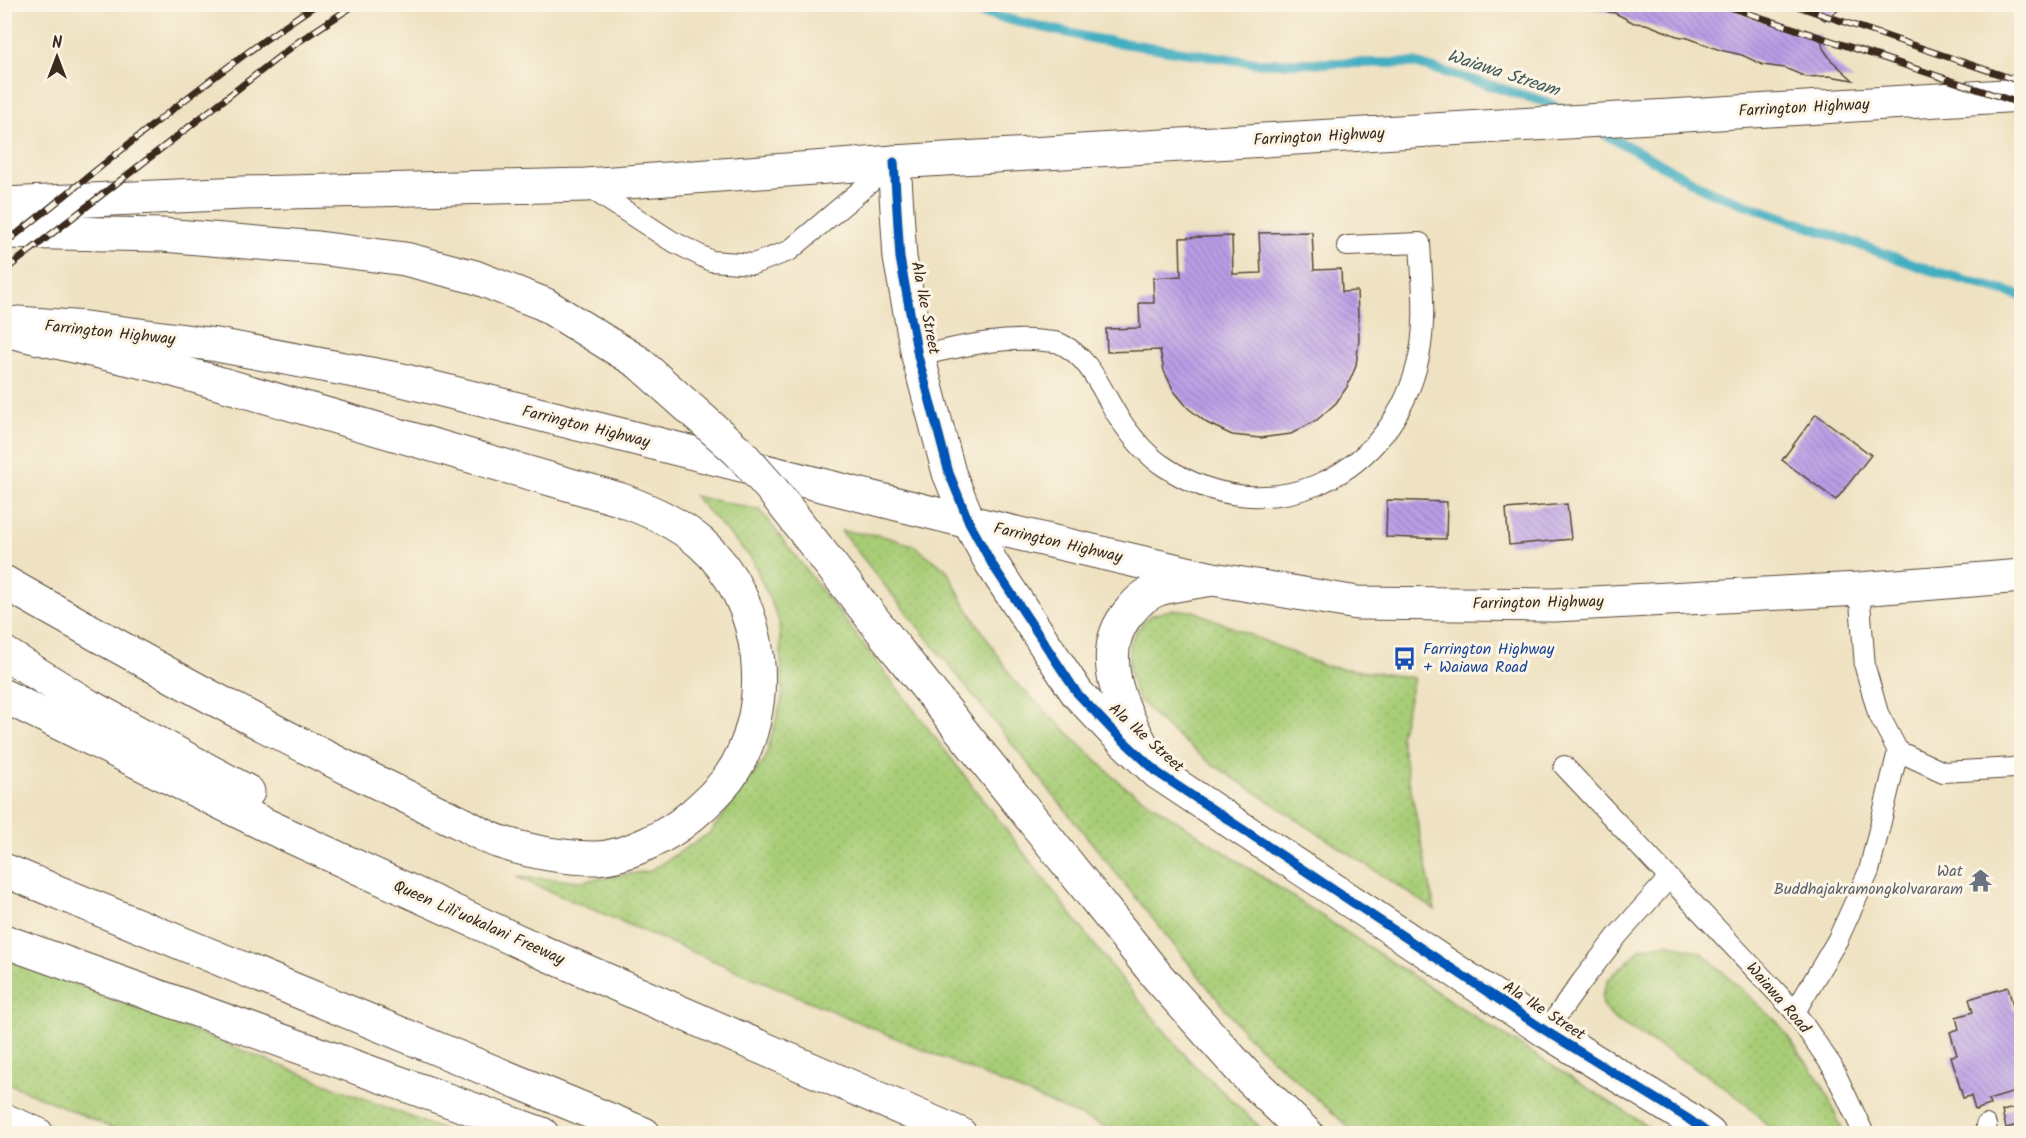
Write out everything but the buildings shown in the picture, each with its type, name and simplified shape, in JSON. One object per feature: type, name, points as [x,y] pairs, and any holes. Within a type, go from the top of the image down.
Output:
[{"type":"main road","name":"Farrington Highway","points":[[4,204],[242,193],[586,185],[894,162],[2022,95]]},
{"type":"main road","name":"Ala Ike Street","points":[[894,162],[900,258],[918,356],[949,473],[969,522],[992,564],[1077,693],[1158,773],[1546,1031],[1709,1134]]},
{"type":"main road","points":[[4,232],[163,235],[318,248],[405,259],[475,277],[544,304],[638,362],[739,452],[770,487],[1158,977],[1244,1073],[1307,1134]]},
{"type":"main road","name":"Farrington Highway","points":[[4,322],[87,328],[217,345],[402,380],[969,522],[1213,579],[1357,603],[1554,605],[1859,590],[2022,576]]},
{"type":"main road","points":[[4,330],[156,365],[619,499],[649,510],[678,525],[702,544],[737,587],[755,640],[759,669],[758,695],[752,726],[729,777],[709,801],[686,820],[661,838],[630,850],[599,858],[562,856],[501,843],[290,740],[4,582]]},
{"type":"main road","points":[[1158,773],[1133,729],[1118,696],[1112,657],[1115,634],[1123,619],[1141,599],[1149,594],[1158,590],[1213,579]]},
{"type":"main road","points":[[4,653],[88,706],[542,952]]},
{"type":"main road","name":"Queen Liliʻuokalani Freeway","points":[[4,696],[270,827],[542,952],[960,1134]]},
{"type":"main road","points":[[4,870],[644,1134]]},
{"type":"main road","points":[[4,940],[542,1134]]},
{"type":"main road","points":[[4,1120],[37,1134]]},
{"type":"lane","points":[[586,185],[670,240],[711,261],[753,264],[789,251],[894,162]]},
{"type":"lane","points":[[918,356],[991,341],[1028,339],[1060,343],[1080,357],[1095,376],[1120,419],[1142,447],[1164,467],[1195,484],[1226,494],[1261,496],[1300,491],[1332,479],[1365,456],[1387,432],[1403,405],[1417,369],[1424,327],[1420,243],[1347,246]]},
{"type":"lane","points":[[1859,590],[1865,667],[1878,713],[1898,751],[1943,772],[2014,768],[2022,764]]},
{"type":"lane","points":[[1795,1012],[1838,939],[1869,872],[1898,751]]},
{"type":"lane","name":"Waiawa Road","points":[[1564,766],[1795,1012],[1832,1066],[1864,1134]]},
{"type":"lane","points":[[1546,1031],[1618,935],[1670,878]]},
{"type":"green space","points":[[694,496],[760,510],[1117,974],[1189,1060],[1266,1133],[1120,1133],[516,877],[582,881],[650,871],[710,833],[765,759],[783,695],[779,621],[752,559]]},
{"type":"green space","points":[[841,531],[879,535],[913,545],[947,570],[964,603],[1015,682],[1121,784],[1489,1026],[1659,1133],[1355,1133],[1247,1036]]},
{"type":"green space","points":[[1170,610],[1194,611],[1324,666],[1414,678],[1400,736],[1435,910],[1209,762],[1159,721],[1136,696],[1129,670],[1129,645],[1137,630],[1149,616]]},
{"type":"green space","points":[[1668,943],[1702,953],[1778,1023],[1822,1084],[1844,1133],[1775,1133],[1743,1101],[1710,1077],[1614,1019],[1603,1006],[1602,995],[1609,979],[1642,948]]},
{"type":"green space","points":[[4,956],[451,1133],[124,1133],[5,1082]]},
{"type":"waterway","name":"Waiawa Stream","points":[[942,4],[1095,39],[1257,63],[1414,63],[1546,102],[1567,113]]},
{"type":"waterway","name":"Waiawa Stream","points":[[1596,129],[1711,192],[1930,270],[2022,296]]},
{"type":"railway","points":[[4,244],[197,90],[317,4]]},
{"type":"railway","points":[[4,271],[298,42],[356,4]]},
{"type":"railway","points":[[1720,4],[2022,104]]},
{"type":"railway","points":[[1791,4],[2022,82]]},
{"type":"cycle path","points":[[894,162],[900,258],[918,356],[949,473],[969,522],[992,564],[1077,693],[1158,773],[1546,1031],[1709,1134]]},
{"type":"place","name":"Farrington Highway + Waiawa Road","points":[[1405,658]]},
{"type":"place","name":"Wat Buddhajakramongkolvararam","points":[[1981,880]]}]
